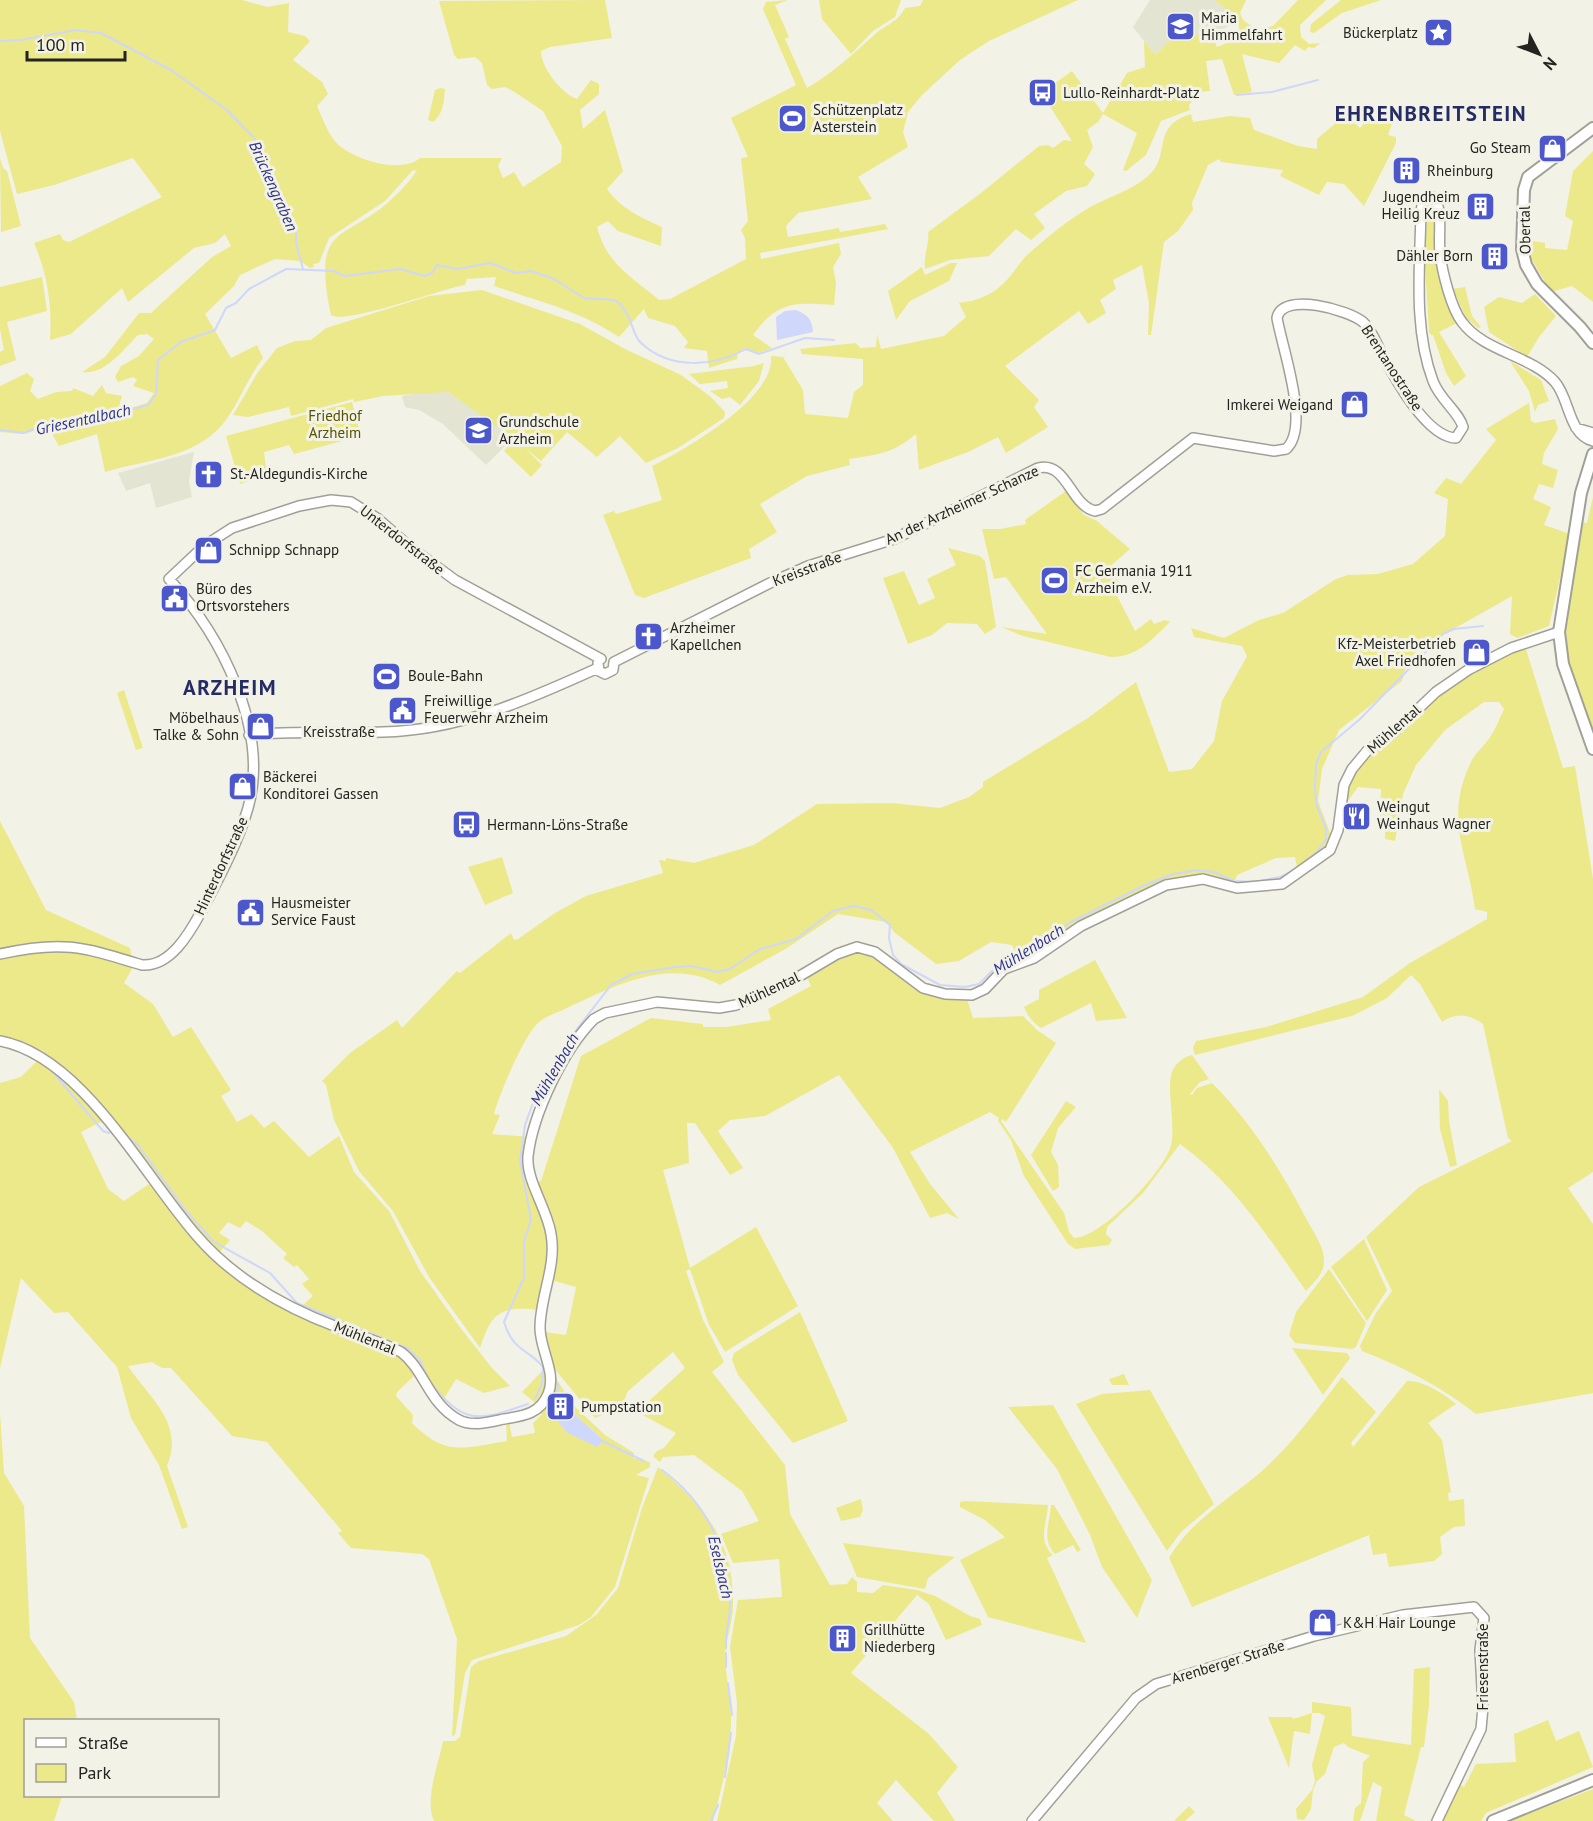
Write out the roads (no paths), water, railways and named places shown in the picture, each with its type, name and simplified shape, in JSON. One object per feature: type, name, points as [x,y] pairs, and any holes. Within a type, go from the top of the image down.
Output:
[{"type":"main road","name":"Obertal","points":[[1593,128],[1528,177],[1524,190],[1522,249],[1526,265],[1536,282],[1579,326],[1593,344]]},
{"type":"main road","points":[[1593,454],[1581,493],[1559,632],[1563,664],[1593,749]]},
{"type":"main road","points":[[1493,1821],[1593,1780]]},
{"type":"street","name":"Brentanostraße","points":[[1051,468],[1061,476],[1083,506],[1095,511],[1102,509],[1193,438],[1274,451],[1286,449],[1295,436],[1296,425],[1290,371],[1277,318],[1283,308],[1297,303],[1348,314],[1362,321],[1371,332],[1405,394],[1419,411],[1442,434],[1451,438],[1459,436],[1462,423],[1437,393],[1423,338],[1419,283],[1420,211],[1423,201],[1429,196],[1437,202],[1440,253],[1460,319],[1473,332],[1554,380],[1565,399],[1576,428]]},
{"type":"street","points":[[1576,428],[1593,433]]},
{"type":"street","points":[[1576,428],[1582,436],[1593,441]]},
{"type":"street","name":"An der Arzheimer Schanze","points":[[873,546],[930,523],[1038,468],[1051,468]]},
{"type":"street","name":"Unterdorfstraße","points":[[169,579],[204,546],[232,528],[299,506],[331,500],[351,502],[377,518],[410,547],[462,584],[600,663]]},
{"type":"street","name":"Kreisstraße","points":[[249,735],[287,732],[402,731],[458,723],[557,687],[600,663],[602,673],[609,674],[614,670],[614,662],[781,578],[808,566],[873,546]]},
{"type":"street","name":"Hinterdorfstraße","points":[[0,954],[25,948],[67,945],[86,947],[151,966],[171,954],[193,928],[243,822],[249,806],[252,773],[249,735],[240,696],[216,640],[195,608],[169,579]]},
{"type":"street","name":"Mühlental","points":[[0,1041],[31,1050],[60,1071],[132,1151],[197,1237],[247,1281],[294,1310],[400,1352],[413,1364],[432,1396],[461,1421],[477,1423],[525,1416],[534,1412],[544,1401],[551,1378],[540,1329],[552,1241],[547,1217],[529,1170],[529,1152],[546,1092],[594,1018],[605,1013],[657,1002],[719,1008],[736,1005],[794,980],[837,954],[857,947],[875,952],[923,988],[945,994],[972,995],[985,989],[1004,969],[1034,958],[1081,926],[1166,885],[1197,879],[1212,879],[1237,888],[1282,884],[1330,850],[1338,830],[1344,785],[1352,769],[1367,751],[1395,731],[1436,692],[1461,675],[1504,651],[1559,632]]},
{"type":"street","points":[[600,663],[608,657],[614,662]]},
{"type":"street","name":"Arenberger Straße","points":[[1032,1821],[1136,1698],[1156,1684],[1282,1645],[1388,1618],[1471,1606],[1481,1611]]},
{"type":"street","name":"Friesenstraße","points":[[1437,1821],[1475,1744],[1482,1721],[1480,1650],[1484,1618],[1481,1611]]},
{"type":"water","points":[[796,310],[809,318],[813,332],[777,340],[776,317],[785,311]]},
{"type":"water","points":[[569,1409],[603,1440],[597,1447],[568,1433],[559,1423],[560,1412]]},
{"type":"waterway","name":"Brückengraben","points":[[0,41],[21,40],[76,30],[101,33],[171,70],[227,110],[254,138],[265,159],[274,187],[296,228],[296,243],[303,269]]},
{"type":"waterway","name":"Griesentalbach","points":[[1237,95],[1272,92],[1318,80]]},
{"type":"waterway","name":"Griesentalbach","points":[[0,430],[24,433],[52,422],[117,413],[148,405],[156,394],[158,360],[181,342],[215,330],[226,308],[236,303],[249,289],[286,269],[334,271],[345,276],[400,269],[425,276],[433,272],[437,265],[458,269],[490,263],[516,273],[531,271],[554,279],[584,298],[615,300],[626,312],[641,343],[653,352],[679,362],[706,362],[746,349],[759,354],[805,338],[834,340]]},
{"type":"waterway","name":"Mühlenbach","points":[[535,1399],[542,1384],[543,1367],[517,1345],[504,1322],[524,1278],[524,1241],[531,1220],[520,1160],[525,1125],[534,1100],[564,1046],[611,985],[632,974],[676,967],[691,966],[717,972],[730,969],[760,949],[796,939],[833,911],[854,906],[871,910],[890,925],[889,938],[893,955],[901,964],[940,985],[965,987],[979,984],[997,966],[1048,940],[1069,923],[1145,885],[1173,874],[1197,870],[1214,872],[1234,881],[1255,882],[1280,877],[1293,871],[1317,852],[1326,839],[1326,828],[1317,806],[1315,789],[1316,764],[1321,752],[1359,720],[1443,634],[1454,629],[1483,626]]},
{"type":"waterway","name":"Mühlenbach","points":[[50,1069],[103,1131],[109,1133]]},
{"type":"waterway","name":"Mühlenbach","points":[[124,1134],[138,1145],[186,1211],[214,1242],[270,1273],[297,1303],[409,1349],[421,1362],[427,1377]]},
{"type":"waterway","name":"Eselsbach","points":[[553,1379],[559,1386],[553,1408],[560,1421]]},
{"type":"waterway","name":"Mühlenbach","points":[[430,1382],[453,1406],[473,1416],[497,1414],[528,1404]]},
{"type":"waterway","name":"Eselsbach","points":[[600,1440],[644,1461]]},
{"type":"waterway","name":"Eselsbach","points":[[662,1470],[691,1497],[712,1528],[719,1545],[728,1582],[730,1602],[726,1648]]},
{"type":"waterway","name":"Eselsbach","points":[[726,1653],[726,1667]]},
{"type":"waterway","name":"Eselsbach","points":[[728,1683],[732,1715]]},
{"type":"waterway","name":"Eselsbach","points":[[725,1777],[731,1733]]},
{"type":"waterway","name":"Eselsbach","points":[[711,1821],[718,1805]]},
{"type":"place","name":"Maria Himmelfahrt","points":[[1180,27]]},
{"type":"place","name":"Bückerplatz","points":[[1439,33]]},
{"type":"place","name":"Lullo-Reinhardt-Platz","points":[[1042,93]]},
{"type":"place","name":"Schützenplatz Asterstein","points":[[792,119]]},
{"type":"place","name":"Go Steam","points":[[1552,148]]},
{"type":"place","name":"Rheinburg","points":[[1406,171]]},
{"type":"place","name":"Jugendheim Heilig Kreuz","points":[[1481,206]]},
{"type":"place","name":"Dähler Born","points":[[1494,256]]},
{"type":"place","name":"Imkerei Weigand","points":[[1354,405]]},
{"type":"place","name":"Grundschule Arzheim","points":[[478,431]]},
{"type":"place","name":"St.-Aldegundis-Kirche","points":[[209,474]]},
{"type":"place","name":"Schnipp Schnapp","points":[[208,550]]},
{"type":"place","name":"FC Germania 1911 Arzheim e.V.","points":[[1054,580]]},
{"type":"place","name":"Büro des Ortsvorstehers","points":[[175,598]]},
{"type":"place","name":"Arzheimer Kapellchen","points":[[649,637]]},
{"type":"place","name":"Kfz-Meisterbetrieb Axel Friedhofen","points":[[1477,653]]},
{"type":"place","name":"Boule-Bahn","points":[[387,676]]},
{"type":"place","name":"Freiwillige Feuerwehr Arzheim","points":[[403,710]]},
{"type":"place","name":"Möbelhaus Talke & Sohn","points":[[260,727]]},
{"type":"place","name":"Bäckerei Konditorei Gassen","points":[[242,786]]},
{"type":"place","name":"Weingut Weinhaus Wagner","points":[[1356,816]]},
{"type":"place","name":"Hermann-Löns-Straße","points":[[466,825]]},
{"type":"place","name":"Hausmeister Service Faust","points":[[250,912]]},
{"type":"place","name":"Pumpstation","points":[[560,1407]]},
{"type":"place","name":"K&H Hair Lounge","points":[[1322,1623]]},
{"type":"place","name":"Grillhütte Niederberg","points":[[843,1639]]},
{"type":"district","name":"EHRENBREITSTEIN","points":[[1431,114]]},
{"type":"district","name":"ARZHEIM","points":[[230,688]]},
{"type":"park label","name":"Friedhof Arzheim","points":[[335,424]]}]
